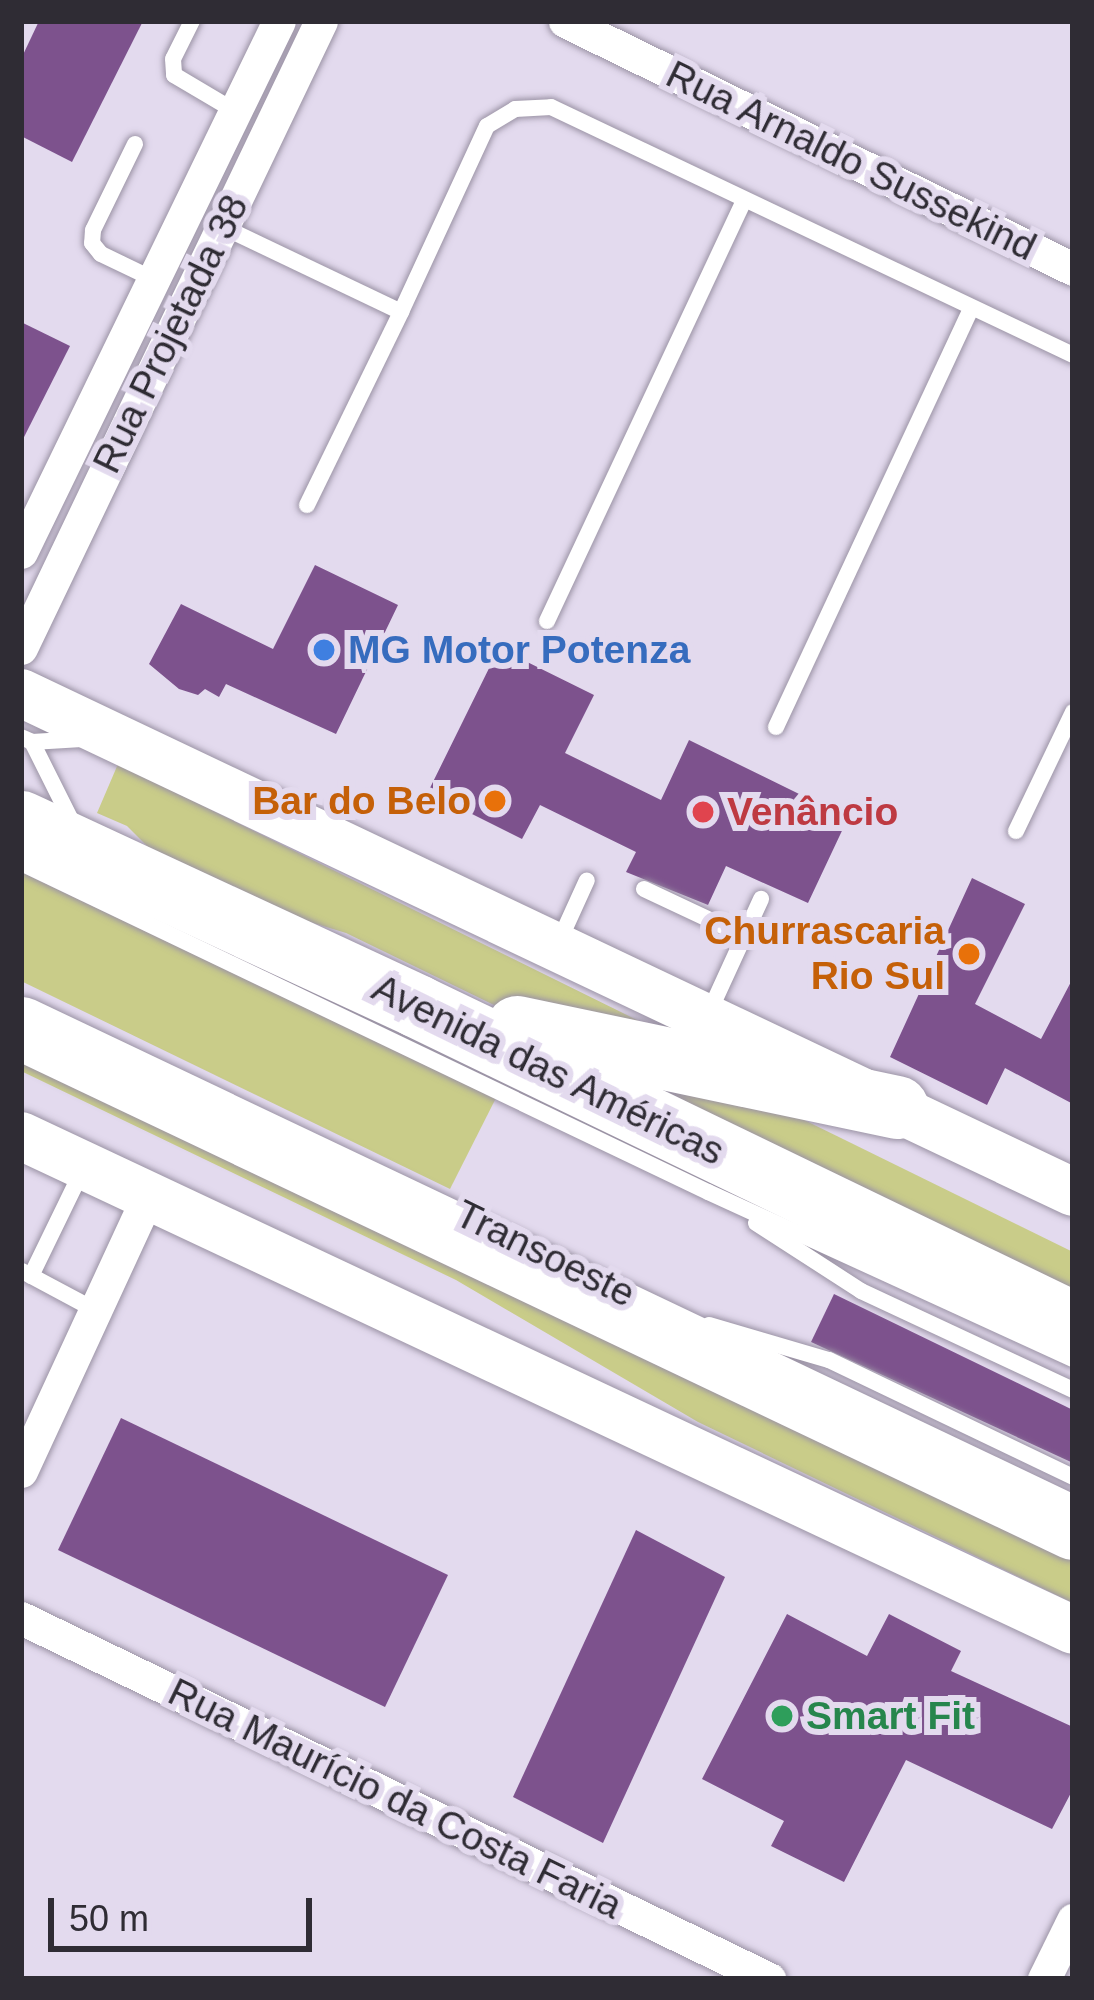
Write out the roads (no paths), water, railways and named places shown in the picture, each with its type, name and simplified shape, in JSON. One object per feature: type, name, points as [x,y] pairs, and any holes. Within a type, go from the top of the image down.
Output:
[{"type":"highway","name":"Avenida das Américas","points":[[21,822],[417,1006],[1073,1323]]},
{"type":"highway","points":[[417,1006],[897,1108]]},
{"type":"highway","points":[[21,1028],[1073,1528]]},
{"type":"main road","points":[[21,693],[1073,1192]]},
{"type":"main road","points":[[21,1136],[1073,1630]]},
{"type":"street","points":[[21,553],[279,21]]},
{"type":"street","name":"Rua Projetada 38","points":[[21,648],[322,21]]},
{"type":"street","name":"Rua Arnaldo Sussekind","points":[[565,21],[1073,269]]},
{"type":"street","points":[[21,1471],[31,1422],[95,1310],[148,1195]]},
{"type":"street","name":"Rua Maurício da Costa Faria","points":[[21,1618],[769,1979]]},
{"type":"street","points":[[1044,1979],[1073,1920]]},
{"type":"lane","points":[[192,21],[173,59],[174,75],[232,110]]},
{"type":"lane","points":[[307,506],[487,126],[515,109],[551,107],[1073,355]]},
{"type":"lane","points":[[135,144],[92,230],[92,243],[101,254],[153,279]]},
{"type":"lane","points":[[547,621],[744,201]]},
{"type":"lane","points":[[223,227],[401,312]]},
{"type":"lane","points":[[776,727],[971,309]]},
{"type":"lane","points":[[1016,831],[1073,712]]},
{"type":"lane","points":[[88,854],[26,740],[113,736]]},
{"type":"lane","points":[[21,863],[708,1192],[1073,1359]]},
{"type":"lane","points":[[557,947],[587,880]]},
{"type":"lane","points":[[644,889],[743,936]]},
{"type":"lane","points":[[707,1018],[760,899]]},
{"type":"lane","points":[[84,1165],[26,1273],[95,1310]]},
{"type":"lane","points":[[708,1192],[862,1292],[1073,1390]]},
{"type":"lane","points":[[800,1373],[694,1323],[830,1360],[1073,1477]]},
{"type":"lane","points":[[989,1459],[1073,1498]]},
{"type":"place","name":"MG Motor Potenza","points":[[324,650]]},
{"type":"place","name":"Bar do Belo","points":[[495,801]]},
{"type":"place","name":"Venâncio","points":[[703,812]]},
{"type":"place","name":"Churrascaria Rio Sul","points":[[969,954]]},
{"type":"place","name":"Smart Fit","points":[[782,1716]]}]
